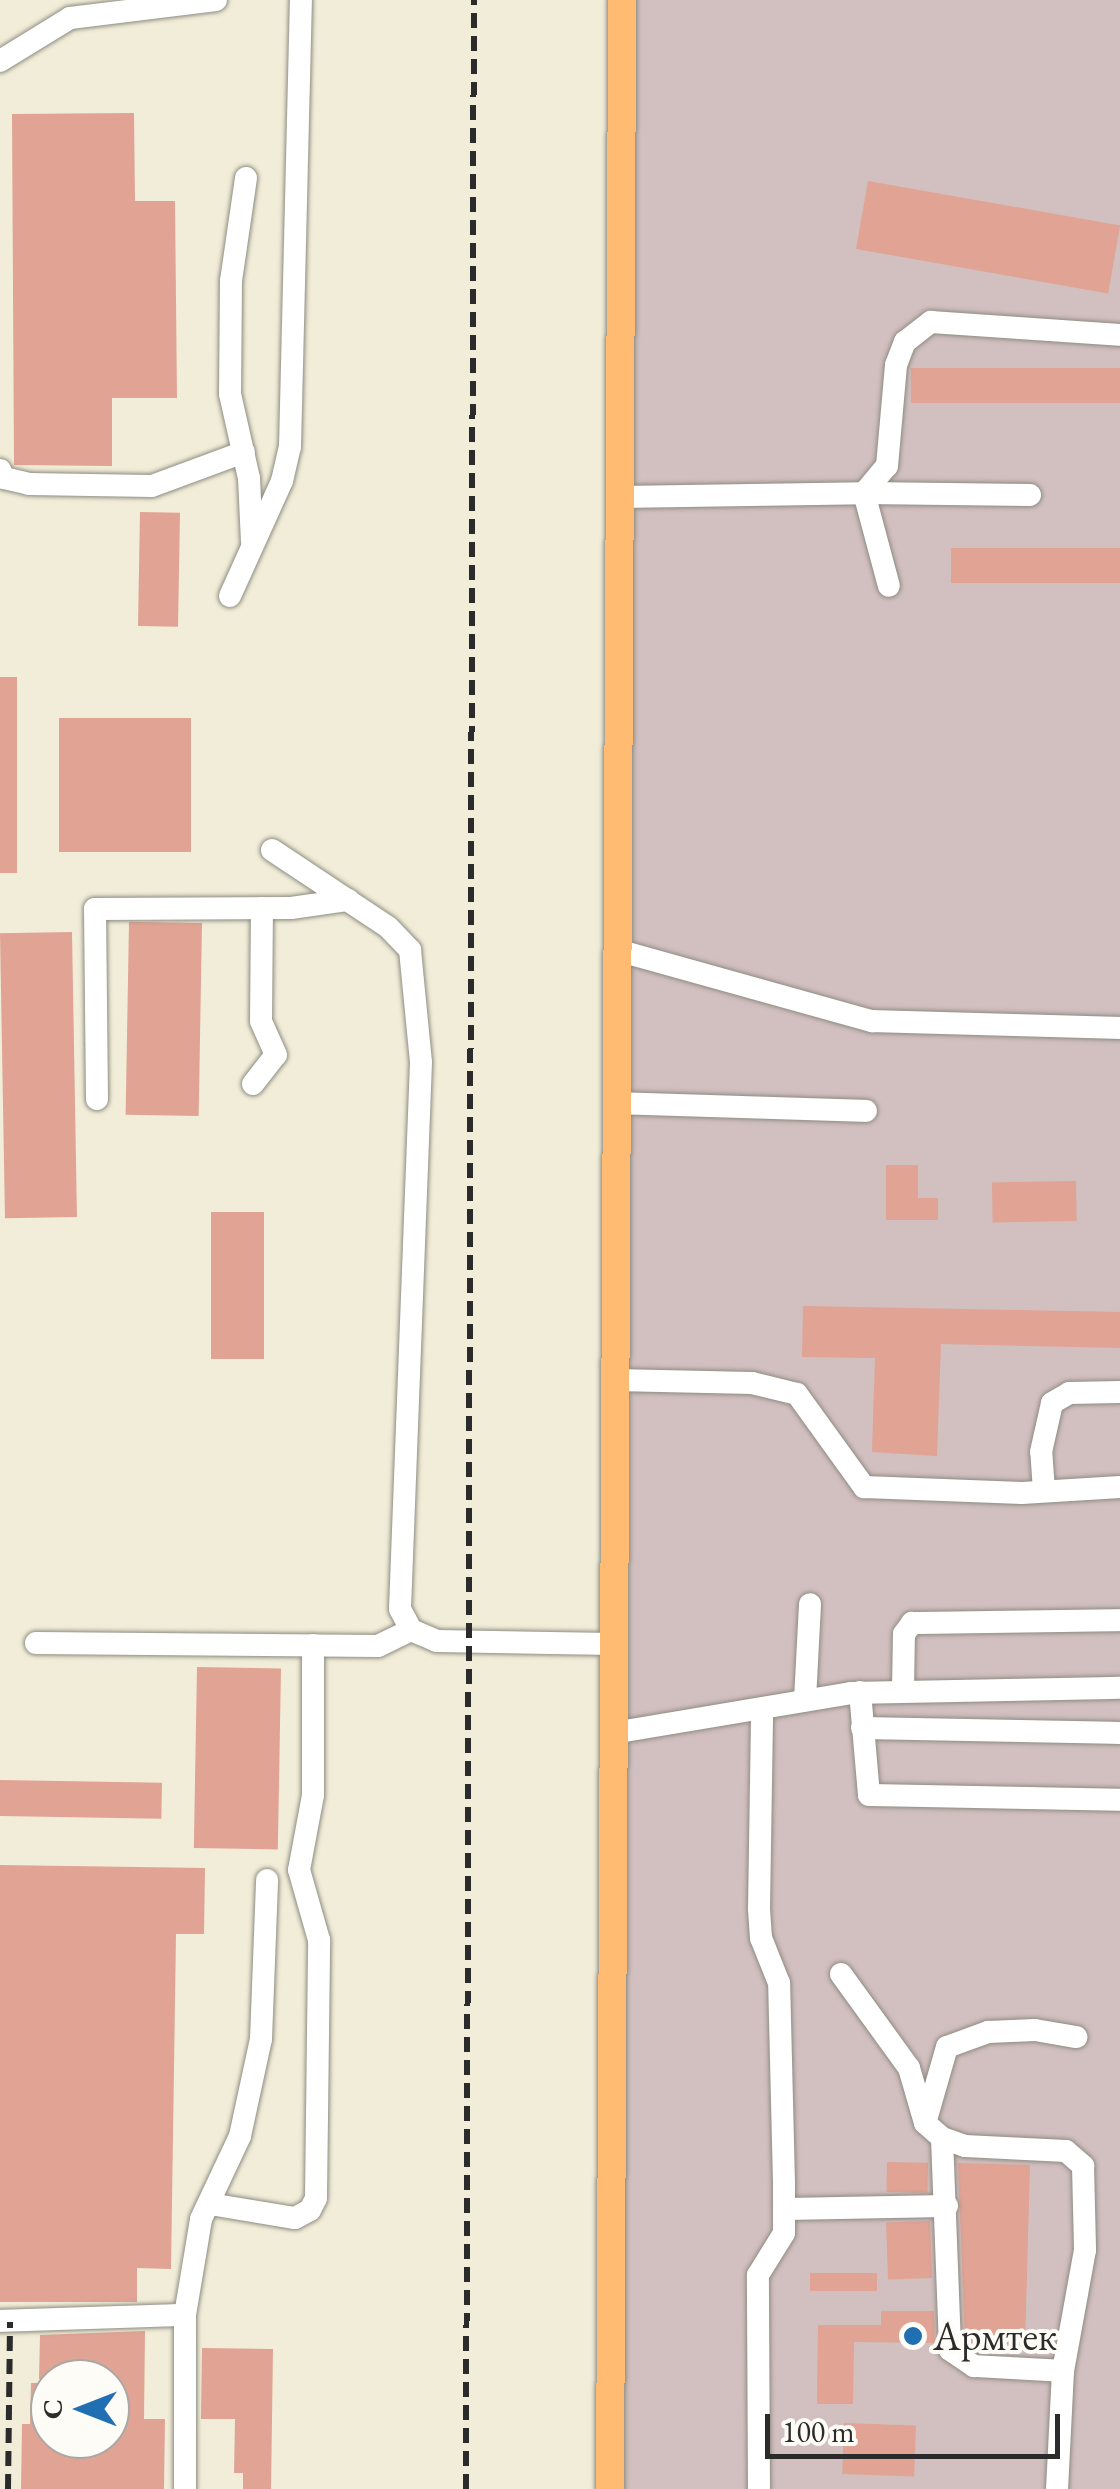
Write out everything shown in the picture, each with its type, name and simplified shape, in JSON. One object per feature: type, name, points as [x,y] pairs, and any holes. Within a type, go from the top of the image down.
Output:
[{"type":"main road","points":[[610,2489],[622,0]]},
{"type":"street","points":[[0,61],[60,12],[216,0]]},
{"type":"street","points":[[230,596],[252,550],[290,447],[301,0]]},
{"type":"street","points":[[246,178],[231,281],[230,394],[244,452],[252,550]]},
{"type":"street","points":[[864,492],[886,466],[896,366],[905,342],[931,322],[1120,335]]},
{"type":"street","points":[[0,470],[4,478],[29,484],[152,486],[244,452]]},
{"type":"street","points":[[620,497],[864,492],[1030,495]]},
{"type":"street","points":[[864,492],[888,586]]},
{"type":"street","points":[[272,850],[348,900],[410,950],[418,1003],[397,1576],[400,1609],[411,1630]]},
{"type":"street","points":[[97,1099],[96,909],[262,908],[348,900]]},
{"type":"street","points":[[253,1084],[276,1055],[262,1021],[262,908]]},
{"type":"street","points":[[617,950],[872,1021],[1120,1028]]},
{"type":"street","points":[[616,1103],[866,1110]]},
{"type":"street","points":[[615,1380],[752,1382],[797,1394],[864,1487],[1044,1491],[1120,1486]]},
{"type":"street","points":[[1044,1491],[1042,1452],[1052,1403],[1068,1393],[1120,1392]]},
{"type":"street","points":[[805,1700],[810,1604]]},
{"type":"street","points":[[903,1690],[904,1634],[912,1623],[1120,1620]]},
{"type":"street","points":[[36,1643],[378,1646],[411,1630],[470,1645],[614,1644]]},
{"type":"street","points":[[210,2204],[295,2218],[310,2210],[316,2198],[319,1940],[300,1870],[313,1795],[312,1645]]},
{"type":"street","points":[[613,1732],[762,1712],[805,1700],[860,1692],[1120,1688]]},
{"type":"street","points":[[860,1692],[869,1796],[1120,1800]]},
{"type":"street","points":[[758,2489],[758,2274],[784,2233],[779,1983],[761,1938],[759,1909],[762,1712]]},
{"type":"street","points":[[862,1728],[1120,1732]]},
{"type":"street","points":[[185,2489],[185,2315],[201,2219],[240,2136],[262,2039],[267,1880]]},
{"type":"street","points":[[841,1974],[908,2068],[934,2130],[947,2206],[950,2350],[974,2366],[1063,2371]]},
{"type":"street","points":[[934,2130],[947,2047],[988,2032],[1035,2030],[1076,2037]]},
{"type":"street","points":[[934,2130],[1080,2157],[1085,2250],[1063,2371],[1057,2489]]},
{"type":"street","points":[[784,2209],[947,2206]]},
{"type":"street","points":[[0,2321],[185,2315]]},
{"type":"shaded area","points":[[621,0],[1120,0],[1120,2489],[621,2489]]},
{"type":"building","points":[[134,113],[135,201],[175,201],[177,398],[112,398],[112,466],[14,465],[12,114]]},
{"type":"building","points":[[868,181],[1120,225],[1108,293],[856,249]]},
{"type":"building","points":[[911,368],[1120,368],[1120,403],[911,403]]},
{"type":"building","points":[[140,512],[180,513],[178,627],[138,626]]},
{"type":"building","points":[[951,548],[1120,548],[1120,583],[951,583]]},
{"type":"building","points":[[0,677],[17,677],[17,873],[0,873]]},
{"type":"building","points":[[59,718],[191,718],[191,852],[59,852]]},
{"type":"building","points":[[129,922],[202,923],[199,1116],[126,1115]]},
{"type":"building","points":[[72,932],[77,1217],[5,1218],[0,933]]},
{"type":"building","points":[[886,1165],[918,1165],[918,1198],[938,1198],[938,1220],[886,1220]]},
{"type":"building","points":[[1076,1181],[1077,1221],[993,1222],[992,1182]]},
{"type":"building","points":[[211,1212],[264,1212],[264,1359],[211,1359]]},
{"type":"building","points":[[803,1306],[1120,1312],[1120,1348],[941,1344],[937,1456],[872,1452],[875,1358],[802,1357]]},
{"type":"building","points":[[197,1667],[281,1668],[278,1849],[194,1848]]},
{"type":"building","points":[[0,1780],[162,1783],[161,1819],[0,1816]]},
{"type":"building","points":[[0,1865],[205,1868],[204,1934],[176,1934],[171,2269],[137,2268],[137,2302],[0,2302]]},
{"type":"building","points":[[887,2162],[928,2163],[927,2193],[886,2192]]},
{"type":"building","points":[[958,2163],[1030,2165],[1025,2345],[965,2342]]},
{"type":"building","points":[[930,2221],[932,2278],[888,2280],[886,2223]]},
{"type":"building","points":[[810,2273],[877,2273],[877,2291],[810,2291]]},
{"type":"building","points":[[881,2311],[934,2311],[935,2343],[854,2342],[853,2404],[817,2404],[818,2325],[881,2325]]},
{"type":"building","points":[[145,2331],[144,2419],[165,2419],[164,2489],[21,2489],[22,2424],[30,2424],[30,2459],[130,2459],[130,2359],[39,2359],[40,2335]]},
{"type":"building","points":[[202,2348],[273,2349],[271,2489],[243,2489],[243,2473],[234,2473],[235,2419],[201,2419]]},
{"type":"building","points":[[844,2423],[916,2426],[914,2476],[842,2474]]},
{"type":"railway","points":[[466,2489],[474,0]]},
{"type":"railway","points":[[8,2489],[10,2322]]},
{"type":"place","name":"Армтек","points":[[913,2336]]}]
